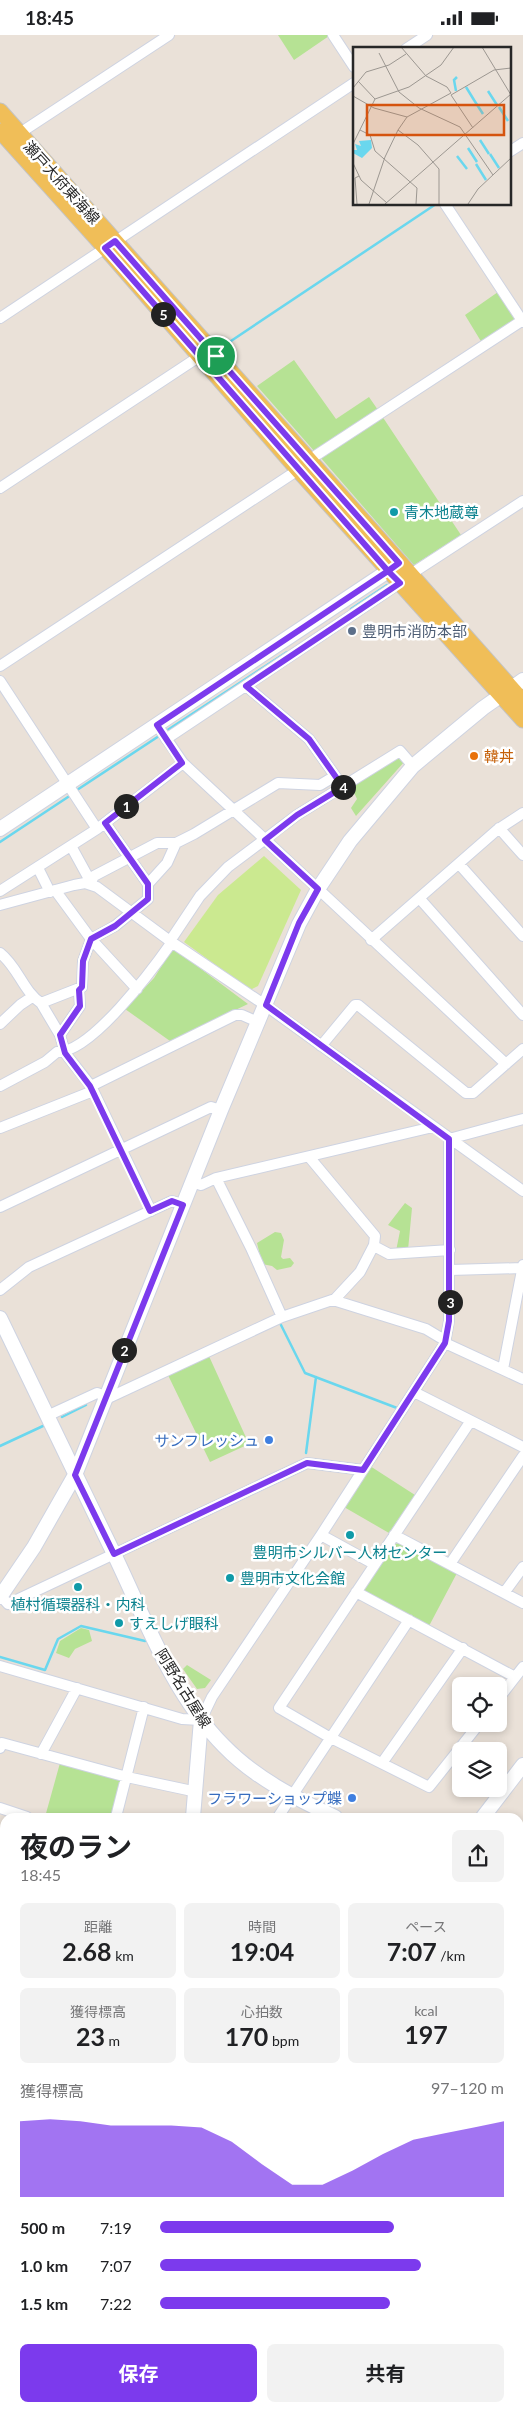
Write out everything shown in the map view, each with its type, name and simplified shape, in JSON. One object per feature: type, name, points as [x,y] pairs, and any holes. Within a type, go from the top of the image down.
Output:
[{"type":"main road","name":"瀬戸大府東海線","points":[[0,111],[20,133],[200,356],[303,465]]},
{"type":"main road","name":"瀬戸大府東海線","points":[[0,131],[110,245],[394,567],[523,701]]},
{"type":"main road","name":"瀬戸大府東海線","points":[[512,688],[523,720]]},
{"type":"street","points":[[20,133],[169,35]]},
{"type":"street","points":[[333,35],[353,65]]},
{"type":"street","points":[[409,47],[427,35]]},
{"type":"street","points":[[0,318],[353,84]]},
{"type":"street","points":[[510,151],[523,143]]},
{"type":"street","points":[[0,666],[523,321],[446,205]]},
{"type":"street","points":[[0,488],[200,356]]},
{"type":"street","points":[[166,739],[523,501]]},
{"type":"street","points":[[0,829],[394,567]]},
{"type":"street","points":[[316,620],[324,634]]},
{"type":"street","points":[[0,681],[68,784],[101,826],[130,857],[148,884],[148,899],[134,912],[91,939],[83,961],[82,987],[79,990],[80,1006],[60,1035]]},
{"type":"street","points":[[246,686],[309,739],[343,787]]},
{"type":"street","points":[[363,1470],[307,1463],[8,1604],[0,1596],[34,1547],[75,1475],[221,1110],[299,923],[318,889],[350,841],[413,766],[466,721],[512,688]]},
{"type":"street","points":[[157,725],[182,763],[506,1064]]},
{"type":"street","points":[[0,1086],[45,1062],[57,1052],[65,1053],[94,1034],[137,989],[200,896],[228,867],[297,815],[400,751],[413,766]]},
{"type":"street","points":[[0,891],[101,826],[182,763]]},
{"type":"street","points":[[90,884],[94,876],[157,843],[176,843],[234,811],[278,783],[320,785],[335,776]]},
{"type":"street","points":[[371,940],[499,828],[523,813]]},
{"type":"street","points":[[499,828],[523,855]]},
{"type":"street","points":[[148,884],[167,863],[176,843]]},
{"type":"street","points":[[71,846],[90,884]]},
{"type":"street","points":[[459,864],[523,936]]},
{"type":"street","points":[[38,868],[52,891],[91,939],[137,989]]},
{"type":"street","points":[[0,905],[74,885],[90,884],[97,887],[134,912],[171,941],[266,1005],[523,1191]]},
{"type":"street","points":[[420,899],[523,1015]]},
{"type":"street","points":[[0,953],[14,967],[32,997],[41,1003],[60,1035],[65,1053],[92,1089],[150,1211]]},
{"type":"street","points":[[41,1003],[79,990]]},
{"type":"street","points":[[0,1025],[20,1005],[32,997]]},
{"type":"street","points":[[321,1046],[355,1005],[358,1005],[466,1093],[473,1093],[523,1049]]},
{"type":"street","points":[[0,1128],[92,1089],[235,1015],[242,1015],[258,1022]]},
{"type":"street","points":[[0,1207],[211,1107],[221,1110]]},
{"type":"street","points":[[449,1139],[523,1119]]},
{"type":"street","points":[[192,1182],[201,1185],[216,1178],[310,1158],[433,1127]]},
{"type":"street","points":[[193,1813],[201,1720],[212,1697],[321,1535],[445,1342],[449,1321],[449,1139]]},
{"type":"street","points":[[105,1398],[282,1317],[333,1300],[360,1272],[374,1246],[375,1236],[310,1158]]},
{"type":"street","points":[[216,1178],[251,1247],[282,1317]]},
{"type":"street","points":[[0,1291],[29,1267],[172,1201],[183,1205]]},
{"type":"street","points":[[374,1246],[389,1254],[450,1250]]},
{"type":"street","points":[[450,1270],[523,1266],[521,1285],[503,1369]]},
{"type":"street","points":[[333,1300],[426,1329],[445,1342],[523,1379]]},
{"type":"street","name":"阿野名古屋線","points":[[0,1318],[162,1655],[201,1720],[238,1759],[293,1796],[326,1813]]},
{"type":"street","points":[[414,1392],[470,1422],[523,1447]]},
{"type":"street","points":[[47,1417],[97,1393],[105,1398]]},
{"type":"street","points":[[470,1422],[280,1708],[329,1737],[429,1787],[473,1732]]},
{"type":"street","points":[[450,1564],[523,1456]]},
{"type":"street","points":[[321,1535],[374,1564]]},
{"type":"street","points":[[394,1535],[523,1603]]},
{"type":"street","points":[[504,1593],[523,1567]]},
{"type":"street","points":[[356,1591],[515,1677]]},
{"type":"street","points":[[281,1813],[329,1737],[410,1620]]},
{"type":"street","points":[[382,1763],[463,1648]]},
{"type":"street","points":[[0,1666],[182,1719],[201,1720]]},
{"type":"street","points":[[507,1688],[523,1667]]},
{"type":"street","points":[[41,1754],[76,1688]]},
{"type":"street","points":[[117,1813],[144,1707]]},
{"type":"street","points":[[0,1748],[2,1743],[127,1777],[196,1792]]},
{"type":"street","points":[[486,1813],[523,1765]]},
{"type":"street","points":[[0,1808],[12,1813]]},
{"type":"green space","points":[[278,35],[329,35],[329,36],[294,60]]},
{"type":"green space","points":[[498,292],[515,317],[513,322],[482,343],[465,315]]},
{"type":"green space","points":[[294,360],[336,419],[369,397],[378,410],[315,452],[257,386]]},
{"type":"green space","points":[[382,416],[461,535],[414,565],[321,458]]},
{"type":"green space","points":[[399,755],[405,761],[356,816],[351,808],[357,799],[351,786]]},
{"type":"green space","points":[[264,856],[301,890],[258,986],[250,990],[184,942],[218,895]]},
{"type":"green space","points":[[173,948],[248,1004],[170,1041],[125,1009],[154,978]]},
{"type":"green space","points":[[405,1203],[412,1208],[408,1250],[396,1251],[400,1231],[388,1225]]},
{"type":"green space","points":[[275,1232],[281,1233],[284,1240],[281,1257],[283,1259],[290,1258],[294,1263],[291,1267],[277,1270],[272,1266],[262,1264],[257,1243]]},
{"type":"green space","points":[[208,1354],[249,1444],[210,1462],[167,1373]]},
{"type":"green space","points":[[370,1466],[415,1495],[389,1533],[344,1507]]},
{"type":"green space","points":[[400,1543],[457,1573],[429,1626],[365,1593],[365,1588],[395,1544]]},
{"type":"green space","points":[[81,1628],[89,1630],[92,1641],[75,1649],[69,1658],[56,1653],[60,1641]]},
{"type":"green space","points":[[187,1665],[211,1680],[205,1688],[197,1689],[183,1669]]},
{"type":"green space","points":[[60,1763],[119,1779],[122,1784],[113,1813],[46,1813]]},
{"type":"waterway","points":[[222,347],[435,205]]},
{"type":"waterway","points":[[351,609],[387,585]]},
{"type":"waterway","points":[[166,731],[287,652]]},
{"type":"waterway","points":[[77,790],[159,736]]},
{"type":"waterway","points":[[0,842],[68,797]]},
{"type":"waterway","points":[[280,1323],[305,1373],[397,1408]]},
{"type":"waterway","points":[[306,1453],[316,1377]]},
{"type":"waterway","points":[[62,1417],[86,1405]]},
{"type":"waterway","points":[[0,1446],[43,1426]]},
{"type":"waterway","points":[[0,1657],[45,1670],[58,1639],[81,1626],[145,1641]]},
{"type":"place","name":"青木地蔵尊","points":[[394,512]]},
{"type":"place","name":"豊明市消防本部","points":[[352,631]]},
{"type":"place","name":"韓丼","points":[[474,756]]},
{"type":"place","name":"サンフレッシュ","points":[[269,1440]]},
{"type":"place","name":"豊明市シルバー人材センター","points":[[350,1535]]},
{"type":"place","name":"豊明市文化会館","points":[[230,1578]]},
{"type":"place","name":"植村循環器科・内科","points":[[78,1587]]},
{"type":"place","name":"すえしげ眼科","points":[[119,1623]]},
{"type":"place","name":"フラワーショップ蝶","points":[[352,1798]]},
{"type":"route","points":[[216,356],[115,241],[105,248],[298,470],[388,571],[400,583],[246,686],[309,739],[343,787],[297,815],[265,840],[318,889],[299,923],[266,1005],[449,1139],[449,1321],[445,1343],[363,1470],[307,1463],[114,1554],[75,1475],[183,1205],[172,1201],[150,1211],[90,1086],[65,1053],[60,1035],[80,1006],[79,990],[82,987],[83,961],[91,939],[115,926],[134,912],[148,899],[150,892],[148,884],[105,823],[182,763],[157,725],[316,620],[388,571],[399,563],[216,356]]}]
